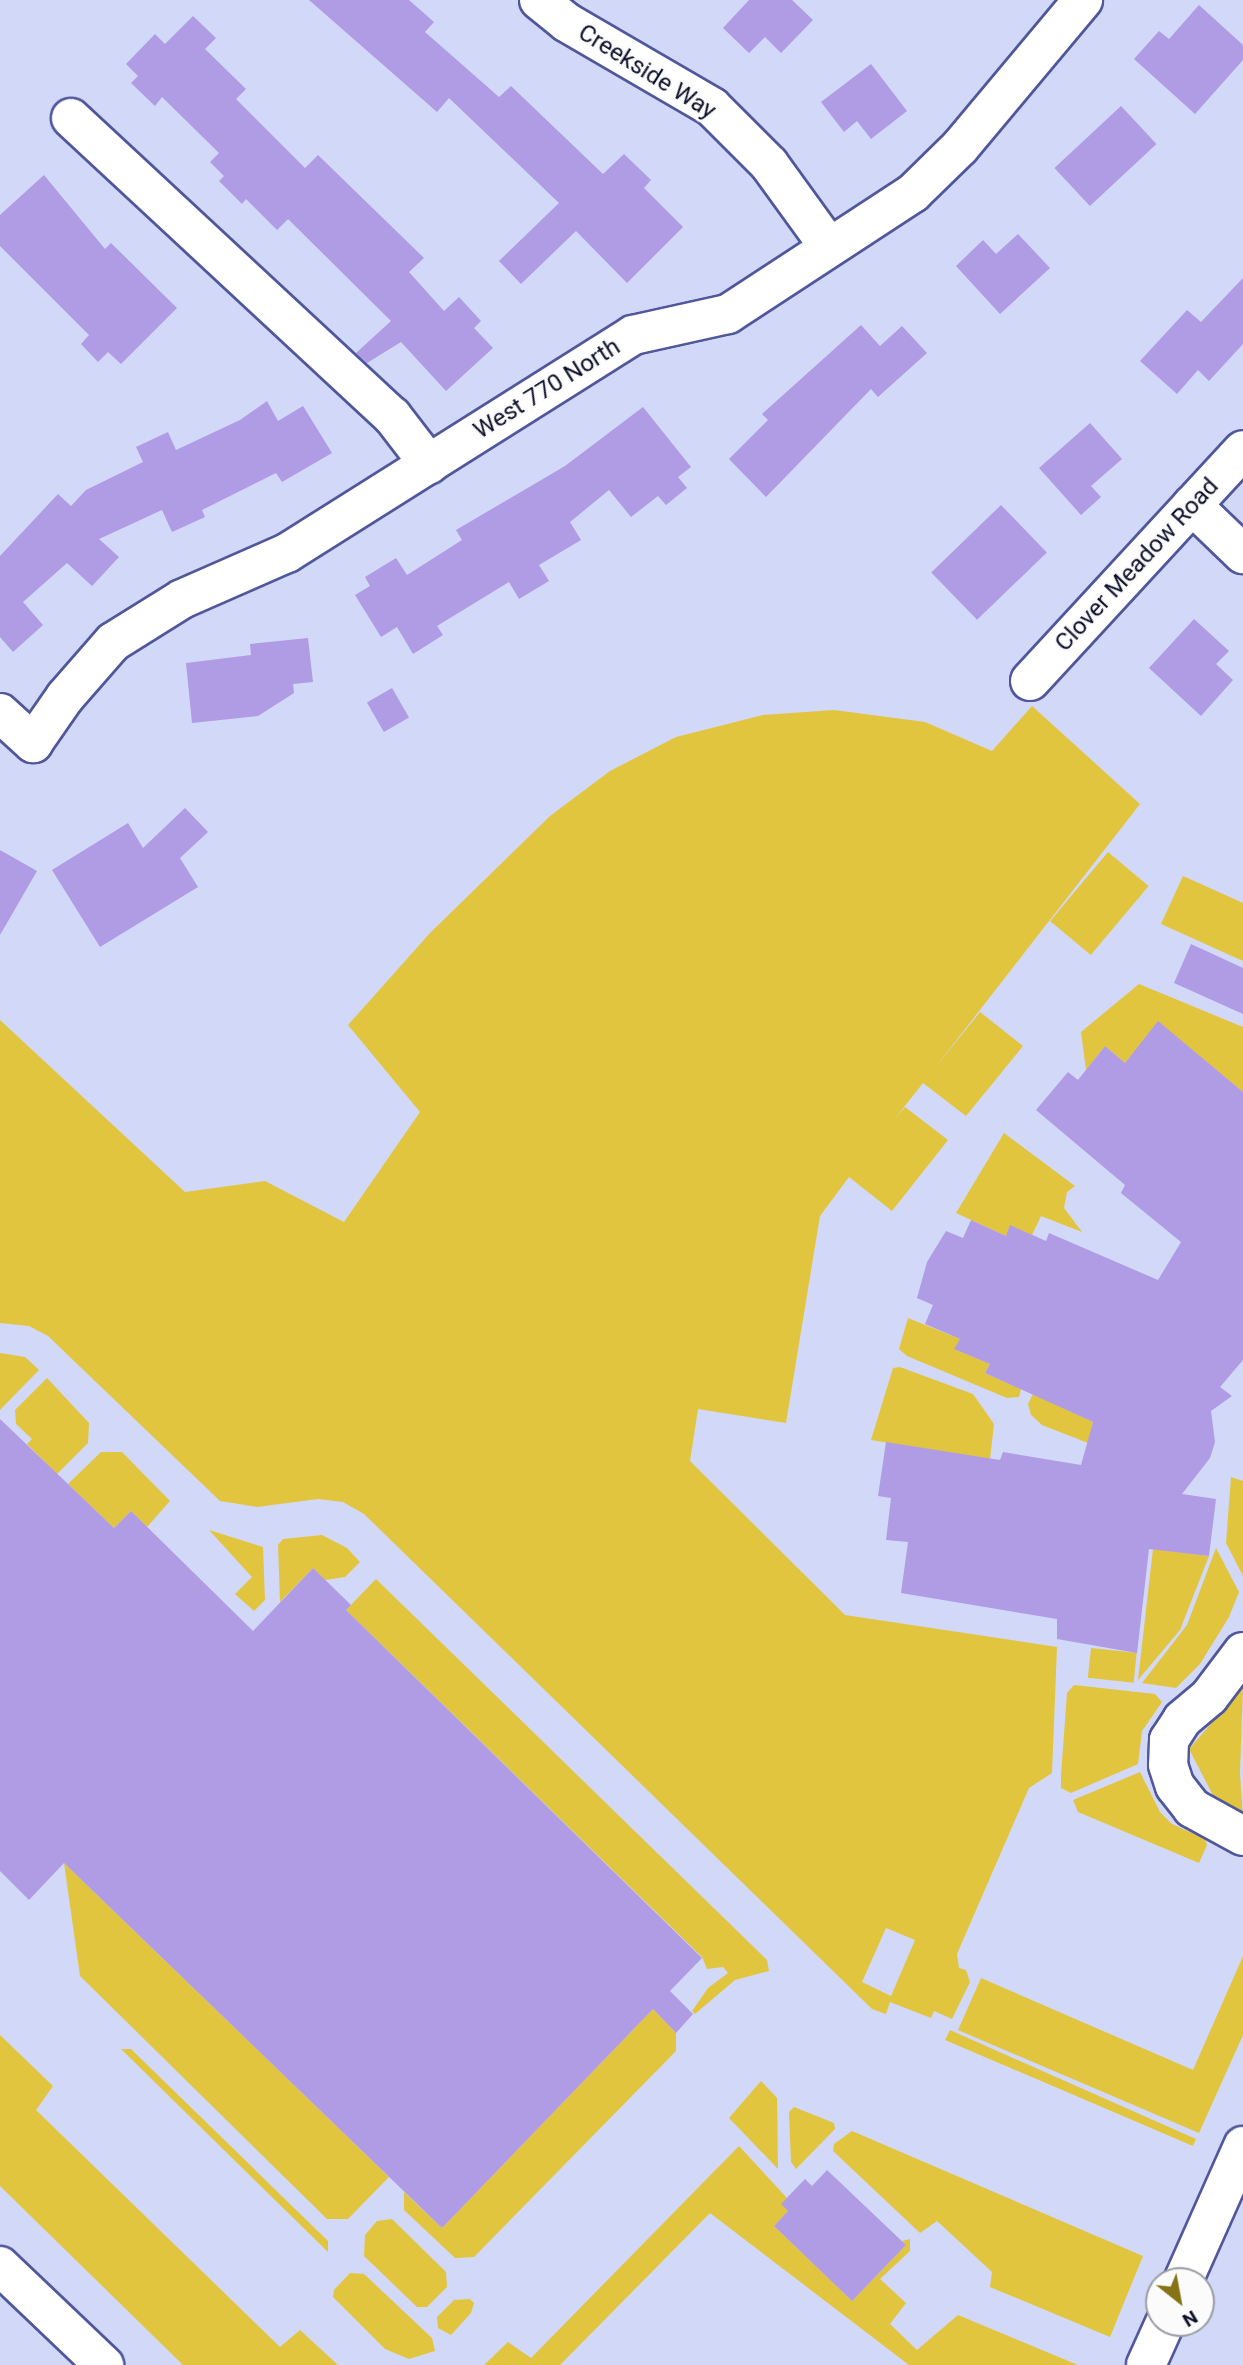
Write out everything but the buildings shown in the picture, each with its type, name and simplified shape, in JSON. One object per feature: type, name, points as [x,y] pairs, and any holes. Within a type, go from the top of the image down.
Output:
[{"type":"street","name":"Creekside Way","points":[[539,0],[566,22],[712,107],[769,164],[829,247]]},
{"type":"street","name":"West 770 North","points":[[0,713],[33,743],[65,696],[113,642],[182,599],[288,553],[633,335],[728,314],[913,193],[1083,0]]},
{"type":"street","points":[[71,118],[393,416],[429,464]]},
{"type":"street","name":"Clover Meadow Road","points":[[1030,681],[1243,450]]},
{"type":"street","points":[[1192,505],[1243,554]]},
{"type":"street","points":[[1243,1652],[1209,1697],[1182,1720],[1169,1740],[1168,1765],[1175,1786],[1192,1808],[1243,1836]]},
{"type":"street","points":[[1189,2267],[1243,2146]]},
{"type":"street","points":[[0,2266],[104,2365]]},
{"type":"street","points":[[1146,2365],[1159,2337]]},
{"type":"shaded area","points":[[1032,706],[1140,804],[934,1069],[980,1012],[1023,1046],[966,1116],[923,1083],[893,1121],[905,1107],[948,1140],[892,1211],[849,1177],[820,1216],[786,1423],[698,1409],[690,1461],[845,1615],[1057,1647],[1052,1773],[1029,1788],[957,1954],[959,1968],[966,1970],[970,1982],[952,2019],[934,2011],[931,2018],[890,2002],[886,2014],[872,2009],[364,1514],[343,1502],[318,1499],[257,1507],[220,1501],[48,1336],[29,1326],[0,1323],[0,1020],[185,1192],[265,1181],[344,1222],[420,1112],[348,1025],[430,933],[550,816],[610,771],[676,737],[763,715],[834,710],[925,722],[992,751]],"holes":[[[886,1928],[915,1940],[891,1996],[862,1982]]]},
{"type":"shaded area","points":[[1108,852],[1149,886],[1091,955],[1050,921]]},
{"type":"shaded area","points":[[1183,876],[1243,903],[1243,961],[1161,924]]},
{"type":"shaded area","points":[[1139,984],[1243,1027],[1243,1092],[1158,1022],[1125,1063],[1105,1046],[1086,1070],[1081,1032]]},
{"type":"shaded area","points":[[1004,1133],[1075,1186],[1067,1192],[1064,1208],[1082,1232],[1041,1216],[1032,1235],[1011,1226],[1006,1236],[956,1213]]},
{"type":"shaded area","points":[[908,1318],[960,1339],[955,1349],[990,1364],[985,1373],[1021,1389],[1019,1397],[1007,1398],[907,1356],[899,1349]]},
{"type":"shaded area","points":[[0,1353],[25,1357],[39,1370],[0,1410]]},
{"type":"shaded area","points":[[900,1367],[973,1394],[994,1424],[990,1459],[871,1440],[893,1368]]},
{"type":"shaded area","points":[[47,1378],[89,1423],[88,1443],[57,1474],[27,1444],[32,1439],[16,1424],[15,1410]]},
{"type":"shaded area","points":[[1033,1394],[1093,1422],[1088,1443],[1042,1425],[1031,1415],[1028,1404]]},
{"type":"shaded area","points":[[101,1452],[122,1452],[170,1501],[147,1527],[131,1511],[114,1528],[68,1484]]},
{"type":"shaded area","points":[[1231,1477],[1243,1481],[1243,1576],[1226,1543]]},
{"type":"shaded area","points":[[209,1530],[263,1547],[265,1600],[254,1611],[235,1594],[252,1577]]},
{"type":"shaded area","points":[[322,1535],[347,1548],[360,1562],[345,1577],[325,1580],[313,1568],[280,1602],[278,1545],[283,1539]]},
{"type":"shaded area","points":[[1216,1548],[1239,1592],[1229,1617],[1200,1664],[1176,1688],[1142,1683],[1187,1625]]},
{"type":"shaded area","points":[[1153,1549],[1209,1556],[1180,1630],[1138,1680]]},
{"type":"shaded area","points":[[376,1579],[767,1960],[769,1971],[735,1980],[695,2014],[692,2011],[708,1988],[728,1973],[723,1967],[707,1969],[702,1957],[346,1610]]},
{"type":"shaded area","points":[[1091,1648],[1137,1653],[1134,1683],[1088,1678]]},
{"type":"shaded area","points":[[1074,1685],[1155,1694],[1162,1702],[1142,1731],[1138,1764],[1071,1793],[1061,1788],[1061,1775],[1067,1693]]},
{"type":"shaded area","points":[[1243,1687],[1240,1773],[1243,1819],[1218,1805],[1189,1749]]},
{"type":"shaded area","points":[[1140,1772],[1160,1812],[1172,1824],[1205,1839],[1207,1845],[1199,1863],[1078,1812],[1073,1800]]},
{"type":"shaded area","points":[[64,1863],[389,2177],[348,2219],[327,2219],[80,1976]]},
{"type":"shaded area","points":[[1243,1956],[1243,2035],[1199,2133],[958,2030],[981,1978],[1193,2070]]},
{"type":"shaded area","points":[[653,2009],[676,2033],[676,2051],[474,2257],[455,2258],[404,2210],[404,2192],[442,2228]]},
{"type":"shaded area","points":[[950,2030],[1196,2139],[1193,2146],[945,2040]]},
{"type":"shaded area","points":[[0,2035],[53,2086],[36,2110],[280,2347],[300,2330],[338,2365],[183,2365],[0,2186]]},
{"type":"shaded area","points":[[121,2049],[131,2049],[328,2241],[328,2252]]},
{"type":"shaded area","points":[[761,2081],[777,2098],[778,2169],[729,2118]]},
{"type":"shaded area","points":[[794,2107],[834,2123],[835,2129],[796,2169],[791,2162],[789,2112]]},
{"type":"shaded area","points":[[852,2131],[1143,2256],[1110,2337],[990,2287],[992,2272],[937,2221],[920,2233],[833,2151],[834,2144]]},
{"type":"shaded area","points":[[739,2146],[787,2198],[788,2211],[774,2226],[852,2301],[906,2245],[902,2241],[910,2239],[910,2251],[880,2279],[906,2303],[890,2324],[917,2350],[958,2315],[1078,2365],[909,2365],[710,2213],[560,2365],[484,2365],[508,2342],[531,2358]]},
{"type":"shaded area","points":[[392,2219],[446,2272],[447,2287],[427,2307],[417,2307],[364,2256],[365,2235],[377,2221]]},
{"type":"shaded area","points":[[350,2273],[364,2274],[432,2338],[435,2351],[409,2359],[385,2349],[333,2297],[334,2290]]},
{"type":"shaded area","points":[[470,2299],[474,2303],[471,2313],[451,2335],[438,2328],[437,2317],[454,2300]]}]
